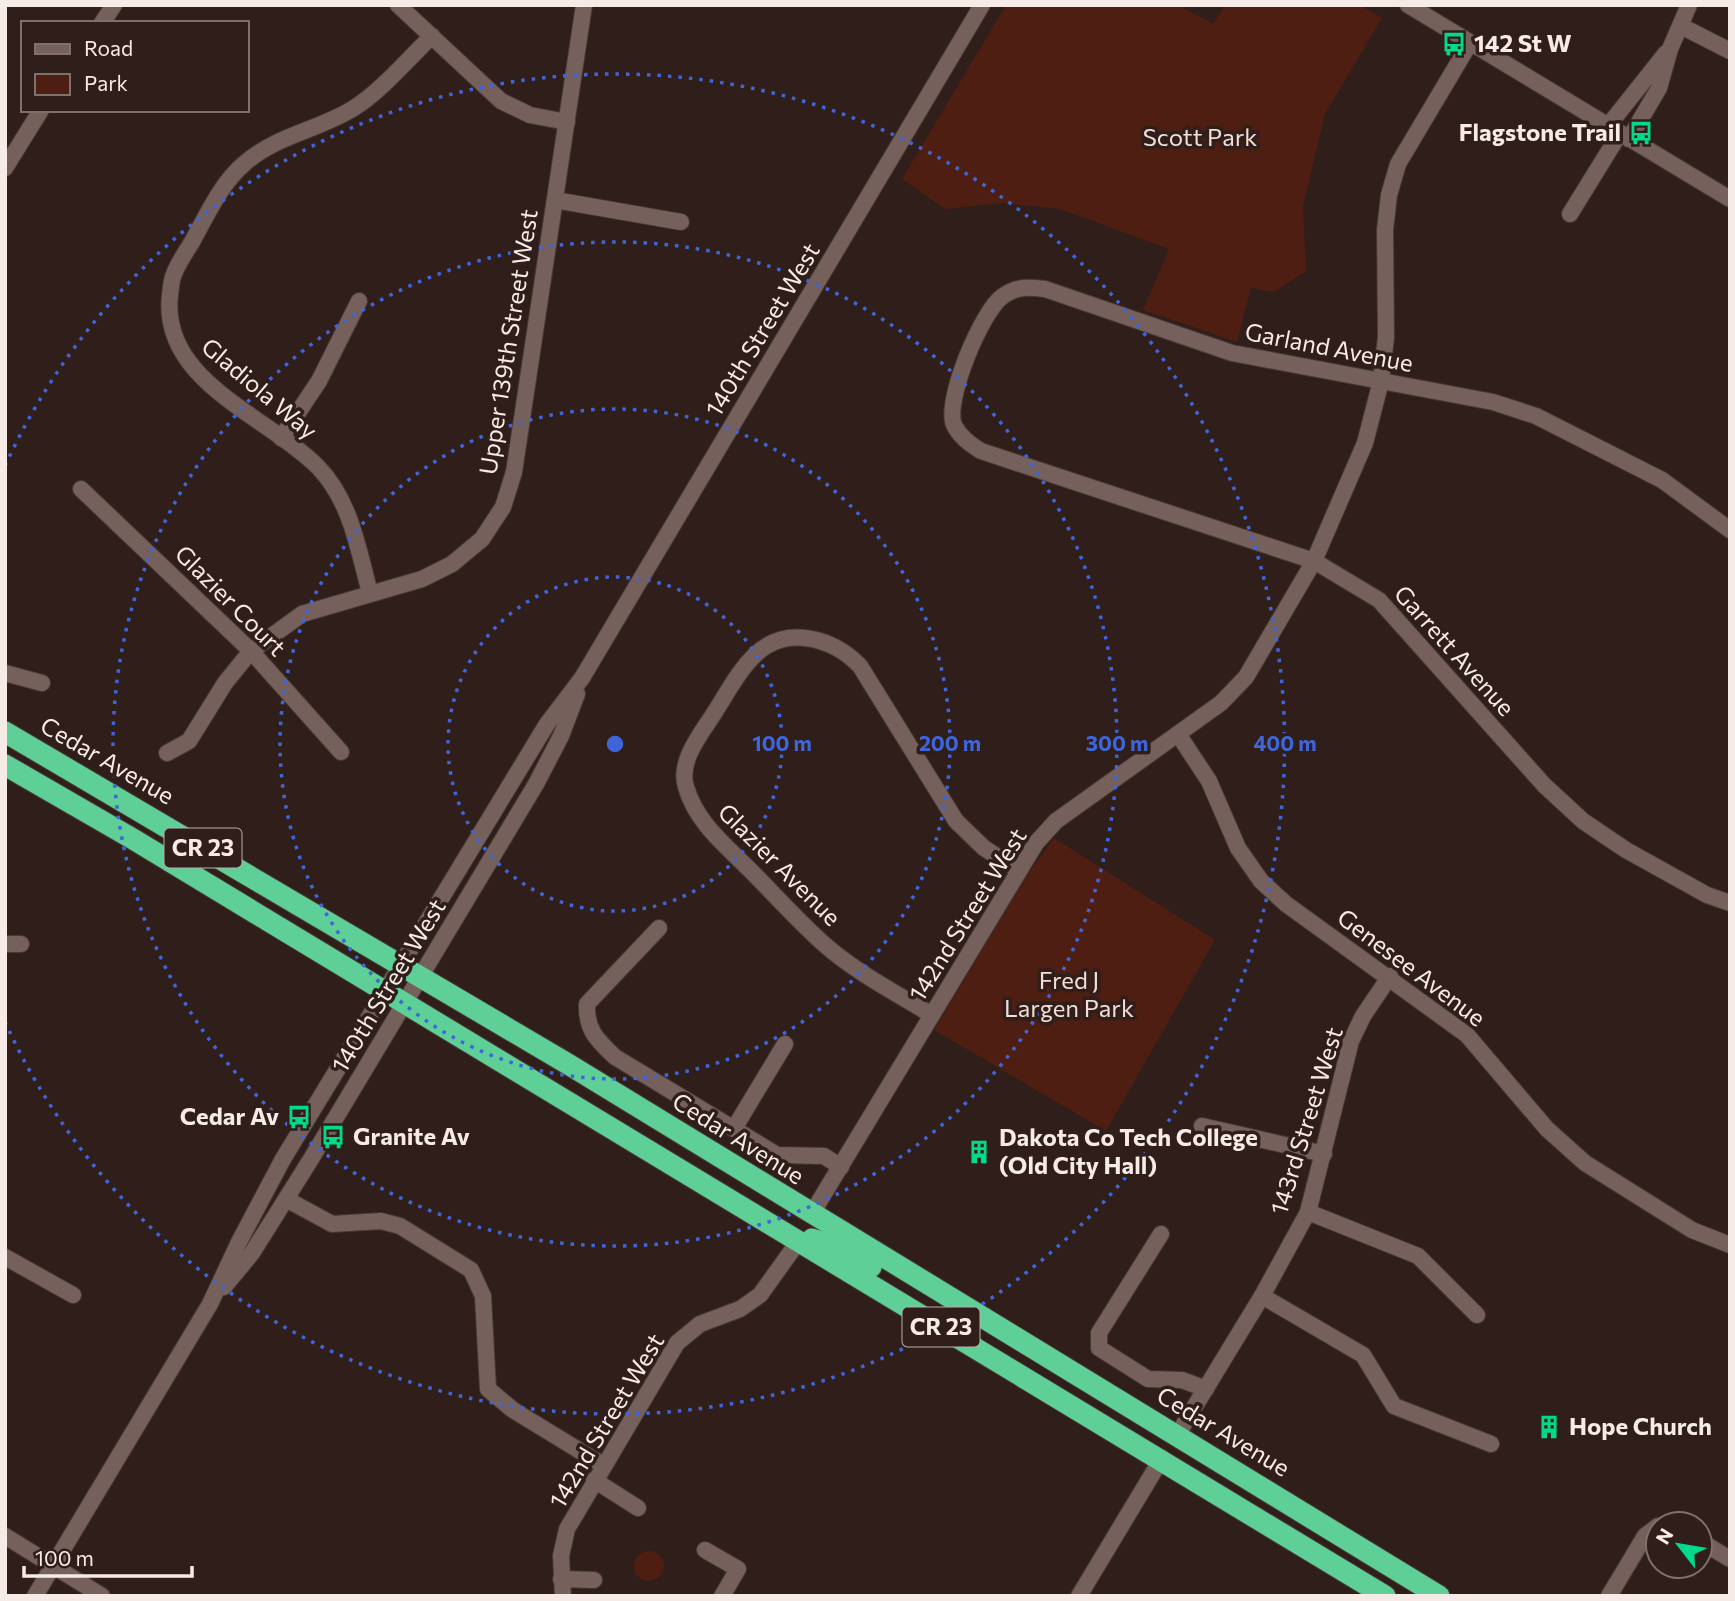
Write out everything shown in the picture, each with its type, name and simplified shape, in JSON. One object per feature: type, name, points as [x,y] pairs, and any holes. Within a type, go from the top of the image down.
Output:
[{"type":"highway","name":"Cedar Avenue","points":[[5,732],[421,977],[811,1215],[1178,1434],[1439,1596]]},
{"type":"highway","name":"CR 23","points":[[5,765],[1162,1458],[1385,1596]]},
{"type":"highway","points":[[690,1176],[724,1184],[782,1216],[796,1220],[811,1215]]},
{"type":"highway","points":[[798,1242],[811,1239],[829,1244],[879,1272],[948,1297]]},
{"type":"street","points":[[103,21],[114,5]]},
{"type":"street","points":[[398,5],[501,101],[530,114],[567,122]]},
{"type":"street","name":"Upper 139th Street West","points":[[167,753],[189,741],[225,683],[251,651],[302,614],[422,579],[452,564],[482,539],[503,507],[514,472],[584,5]]},
{"type":"street","name":"140th Street West","points":[[35,1596],[211,1304],[239,1242],[284,1159],[547,724],[582,678],[982,5]]},
{"type":"street","points":[[1408,5],[1730,200]]},
{"type":"street","points":[[1570,214],[1670,49],[1689,5]]},
{"type":"street","points":[[1681,26],[1730,51]]},
{"type":"street","name":"Gladiola Way","points":[[370,593],[352,522],[340,495],[318,467],[200,376],[183,357],[173,338],[168,317],[173,276],[223,187],[244,163],[275,142],[329,122],[356,107],[432,36]]},
{"type":"street","name":"142nd Street West","points":[[811,1215],[1035,843],[1056,821],[1221,703],[1246,677],[1314,561],[1365,443],[1381,381],[1386,337],[1385,230],[1389,195],[1398,164],[1470,43]]},
{"type":"street","points":[[1619,133],[1659,88],[1670,49]]},
{"type":"street","points":[[5,168],[40,112]]},
{"type":"street","points":[[555,200],[681,222]]},
{"type":"street","name":"Garland Avenue","points":[[956,388],[990,307],[1004,295],[1022,286],[1045,289],[1233,353],[1493,402],[1536,416],[1662,480],[1728,527]]},
{"type":"street","points":[[281,438],[319,381],[359,301]]},
{"type":"street","name":"Garrett Avenue","points":[[956,388],[951,405],[954,424],[964,440],[981,451],[1314,561],[1379,600],[1544,785],[1583,821],[1626,850],[1707,895],[1730,903]]},
{"type":"street","name":"Glazier Court","points":[[81,489],[251,651],[341,752]]},
{"type":"street","name":"Glazier Avenue","points":[[932,1015],[864,974],[825,945],[701,821],[685,785],[686,766],[693,746],[743,667],[758,652],[791,637],[827,641],[846,651],[860,666],[956,821],[984,848],[1018,870]]},
{"type":"street","points":[[5,673],[41,683]]},
{"type":"street","name":"140th Street West","points":[[211,1304],[252,1253],[286,1199],[537,784],[561,736],[582,678]]},
{"type":"street","name":"Genesee Avenue","points":[[1178,734],[1209,780],[1238,848],[1261,881],[1286,904],[1390,976],[1467,1035],[1547,1129],[1585,1163],[1692,1230],[1730,1245]]},
{"type":"street","points":[[659,928],[587,1004],[586,1020],[593,1036],[615,1057],[735,1127],[777,1155],[824,1156],[841,1167]]},
{"type":"street","name":"143rd Street West","points":[[1178,1434],[1262,1296],[1308,1212],[1351,1041],[1363,1016],[1390,976]]},
{"type":"street","points":[[735,1127],[785,1044]]},
{"type":"street","points":[[1202,1126],[1324,1154]]},
{"type":"street","points":[[286,1199],[318,1219],[332,1224],[382,1221],[400,1226],[471,1270],[483,1296],[488,1389],[513,1410],[603,1465]]},
{"type":"street","points":[[1308,1212],[1418,1256],[1478,1315]]},
{"type":"street","points":[[1161,1234],[1099,1333],[1099,1348],[1148,1379],[1182,1380],[1206,1389]]},
{"type":"street","name":"142nd Street West","points":[[563,1596],[561,1556],[567,1529],[677,1343],[699,1324],[740,1309],[760,1295],[798,1242]]},
{"type":"street","points":[[5,1256],[73,1296]]},
{"type":"street","points":[[1262,1296],[1363,1355],[1394,1406],[1491,1444]]},
{"type":"street","points":[[1079,1596],[1162,1458]]},
{"type":"street","points":[[594,1480],[638,1508]]},
{"type":"street","points":[[5,1536],[102,1596]]},
{"type":"street","points":[[1609,1596],[1644,1537]]},
{"type":"street","points":[[1714,1549],[1730,1559]]},
{"type":"street","points":[[705,1550],[738,1569],[722,1596]]},
{"type":"street","points":[[561,1579],[594,1580]]},
{"type":"green space","name":"Scott Park","points":[[1006,5],[1178,5],[1213,24],[1225,5],[1360,5],[1382,18],[1325,114],[1303,206],[1306,271],[1274,292],[1251,288],[1237,342],[1143,310],[1169,249],[1060,209],[1004,203],[945,209],[902,179]]},
{"type":"green space","name":"Fred J Largen Park","points":[[1054,838],[1215,940],[1106,1131],[934,1030],[1029,872]]},
{"type":"green space","points":[[649,1551],[655,1552],[663,1560],[663,1572],[655,1580],[649,1581],[643,1580],[635,1572],[634,1566],[635,1560],[643,1552]]},
{"type":"place","name":"142 St W","points":[[1454,44]]},
{"type":"place","name":"Flagstone Trail","points":[[1641,133]]},
{"type":"place","name":"Cedar Av","points":[[299,1117]]},
{"type":"place","name":"Granite Av","points":[[333,1137]]},
{"type":"place","name":"Dakota Co Tech College (Old City Hall)","points":[[979,1152]]},
{"type":"place","name":"Hope Church","points":[[1549,1427]]}]
